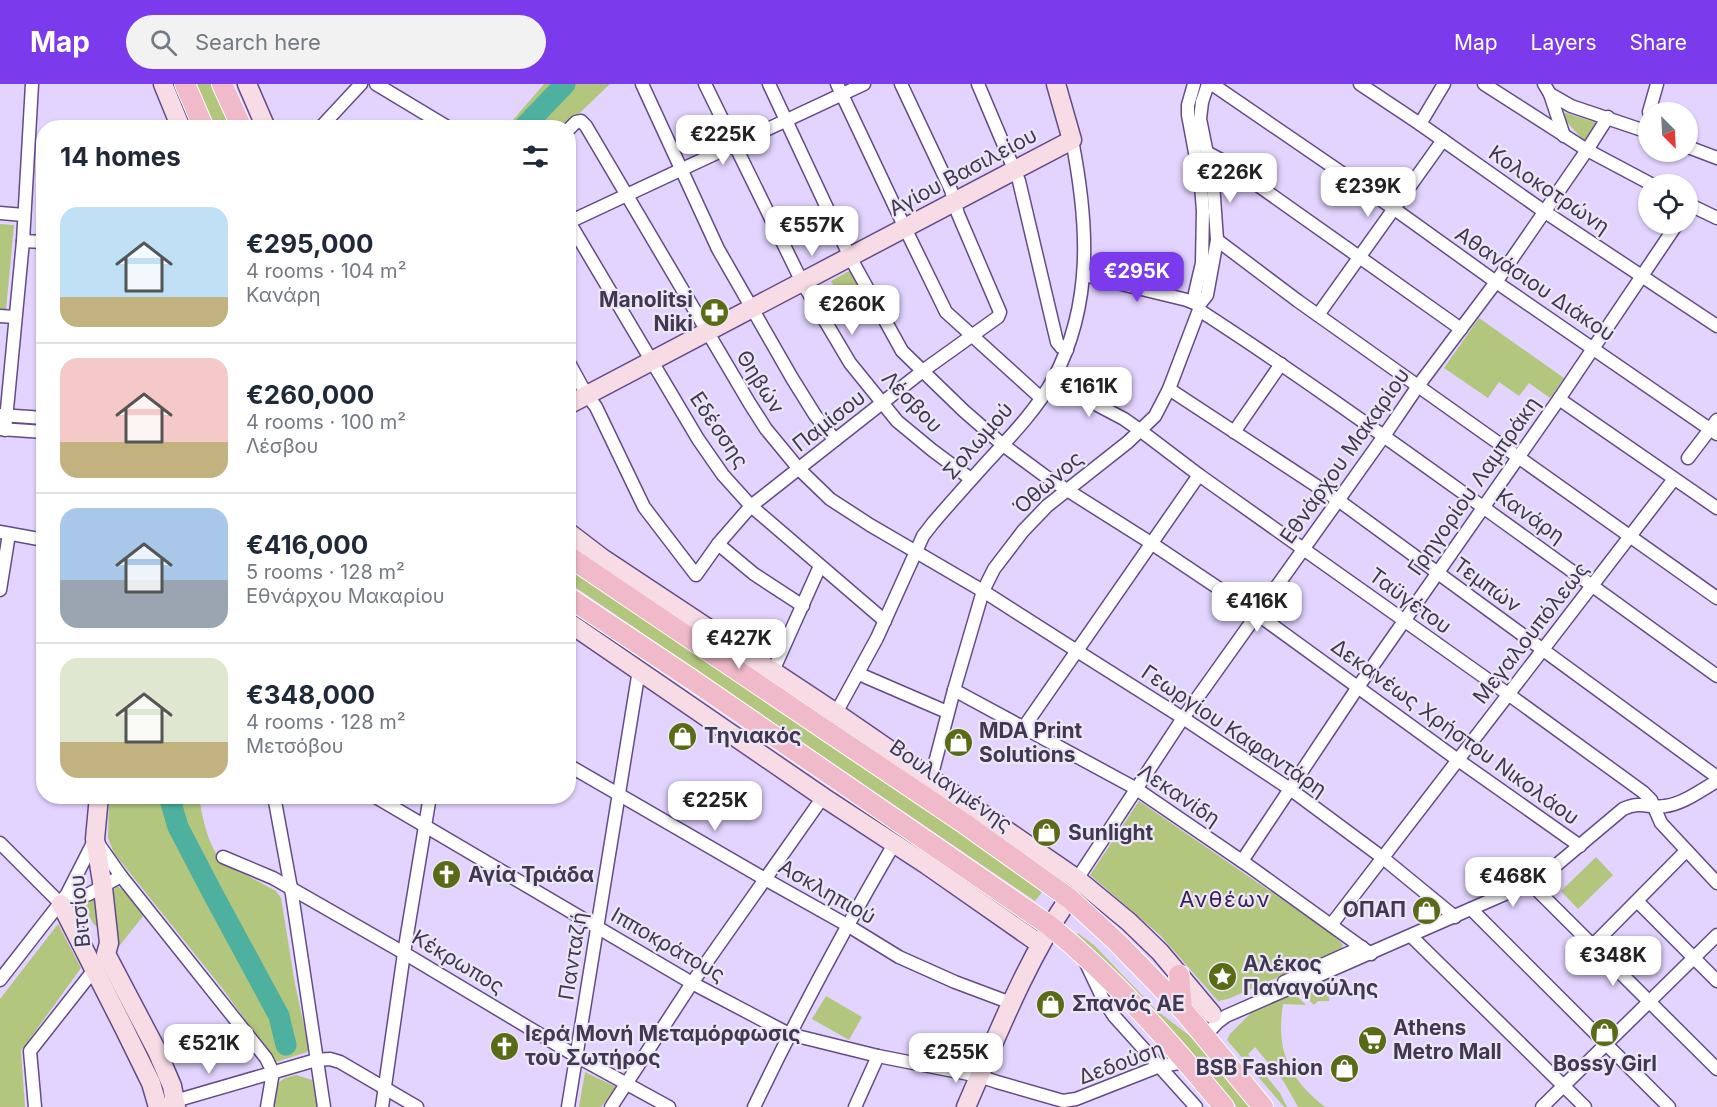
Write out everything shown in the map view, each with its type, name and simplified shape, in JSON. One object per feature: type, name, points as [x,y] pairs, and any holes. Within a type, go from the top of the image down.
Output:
[{"type":"main road","points":[[185,84],[201,120]]},
{"type":"main road","points":[[222,84],[238,120]]},
{"type":"main road","name":"Βουλιαγμένης","points":[[576,561],[946,810],[1069,898],[1117,942],[1194,1022],[1263,1107]]},
{"type":"main road","points":[[576,602],[1050,926],[1080,950],[1132,1002],[1224,1107]]},
{"type":"main road","points":[[1179,975],[1194,1022]]},
{"type":"street","points":[[32,84],[23,241],[3,429],[36,431]]},
{"type":"street","points":[[163,84],[178,120]]},
{"type":"street","points":[[247,84],[263,120]]},
{"type":"street","points":[[327,120],[361,84]]},
{"type":"street","points":[[376,84],[436,120]]},
{"type":"street","points":[[642,84],[713,240],[792,378],[815,415],[835,440]]},
{"type":"street","name":"Λέσβου","points":[[705,84],[802,282],[850,363],[897,421],[972,479]]},
{"type":"street","name":"Δεκανέως Χρήστου Νικολάου","points":[[769,84],[850,257],[902,351],[964,411],[1003,445],[1045,476],[1151,543],[1257,615],[1580,846]]},
{"type":"street","points":[[576,218],[786,120],[839,89],[864,84]]},
{"type":"street","points":[[901,84],[951,190],[954,202]]},
{"type":"street","points":[[978,84],[1019,181],[1058,342],[1067,350]]},
{"type":"street","name":"Αγίου Βασιλείου","points":[[576,401],[1072,140],[1056,84]]},
{"type":"street","name":"Όθωνος","points":[[1194,84],[1188,114],[1201,185],[1203,211],[1202,263],[1196,293],[1199,308]]},
{"type":"street","name":"Όθωνος","points":[[931,778],[947,712],[983,591],[994,569],[1023,531],[1047,506],[1141,431],[1155,416],[1169,389],[1199,308],[1207,295],[1217,240],[1215,194],[1200,111],[1203,97],[1210,84]]},
{"type":"street","name":"Αθανάσιου Διάκου","points":[[1210,84],[1393,208],[1496,282],[1715,428]]},
{"type":"street","name":"Κολοκοτρώνη","points":[[1360,84],[1545,212],[1717,326]]},
{"type":"street","points":[[1420,124],[1444,84]]},
{"type":"street","points":[[1484,84],[1587,150],[1638,177]]},
{"type":"street","points":[[1651,102],[1657,84]]},
{"type":"street","points":[[839,89],[946,312],[1041,398]]},
{"type":"street","points":[[1547,89],[1564,136]]},
{"type":"street","points":[[1547,89],[1571,106],[1638,128]]},
{"type":"street","name":"Εθνάρχου Μακαρίου","points":[[1077,879],[1183,718],[1418,386],[1496,282],[1608,117]]},
{"type":"street","name":"Θηβών","points":[[576,122],[581,122],[586,126],[750,404],[766,429],[799,470],[830,498],[870,525],[983,591]]},
{"type":"street","name":"Σολωμού","points":[[837,713],[885,621],[923,536],[1041,398],[1067,350],[1080,305],[1085,243],[1072,140]]},
{"type":"street","points":[[1318,315],[1443,140]]},
{"type":"street","points":[[1698,151],[1717,158]]},
{"type":"street","points":[[1208,153],[1225,162],[1461,329]]},
{"type":"street","name":"Παμίσου","points":[[588,395],[644,507],[696,575],[718,544],[751,506],[924,370],[998,317],[1000,312],[954,202]]},
{"type":"street","points":[[1698,210],[1717,218]]},
{"type":"street","points":[[0,213],[24,214]]},
{"type":"street","name":"Εδέσσης","points":[[576,233],[709,457],[751,506],[885,621]]},
{"type":"street","name":"Γρηγορίου Λαμπράκη","points":[[1242,861],[1358,687],[1670,234]]},
{"type":"street","points":[[1217,240],[1517,458],[1717,597]]},
{"type":"street","points":[[23,241],[36,242]]},
{"type":"street","name":"Κανάρη","points":[[1084,276],[1187,300],[1384,436],[1717,676]]},
{"type":"street","points":[[0,316],[15,317]]},
{"type":"street","points":[[1234,432],[1281,364]]},
{"type":"street","points":[[576,374],[588,395]]},
{"type":"street","name":"Ταϋγέτου","points":[[1052,381],[1124,419],[1198,476],[1643,792],[1651,800],[1661,824],[1717,883]]},
{"type":"street","name":"Τεμπών","points":[[1169,389],[1338,500],[1717,779]]},
{"type":"street","points":[[1558,399],[1717,508]]},
{"type":"street","points":[[3,415],[36,417]]},
{"type":"street","points":[[1688,459],[1715,428]]},
{"type":"street","points":[[1024,727],[1198,476]]},
{"type":"street","name":"Μεγαλουπόλεως","points":[[1331,925],[1674,479]]},
{"type":"street","points":[[0,590],[5,533],[36,539]]},
{"type":"street","points":[[576,538],[602,558],[837,713],[1077,879],[1160,952],[1212,1014]]},
{"type":"street","points":[[718,544],[754,574],[802,606]]},
{"type":"street","points":[[773,671],[820,566]]},
{"type":"street","name":"Γεωργίου Καφαντάρη","points":[[983,591],[1290,789],[1383,858],[1455,916]]},
{"type":"street","points":[[576,627],[1040,944]]},
{"type":"street","name":"Πανταζή","points":[[568,1107],[639,670]]},
{"type":"street","points":[[859,674],[947,712]]},
{"type":"street","name":"Λεκανίδη","points":[[954,690],[1136,788],[1367,950]]},
{"type":"street","name":"Ασκληπιού","points":[[576,770],[847,924],[899,957],[955,982],[1011,1003]]},
{"type":"street","points":[[1194,1022],[1367,950],[1412,936],[1530,884],[1554,867],[1623,809],[1634,805],[1660,807],[1674,805],[1717,779]]},
{"type":"street","points":[[611,1107],[692,983],[823,797]]},
{"type":"street","name":"Βιτσίου","points":[[98,804],[95,839],[103,888],[108,943],[106,954],[157,1051],[172,1086],[164,1105]]},
{"type":"street","points":[[275,804],[291,888],[324,1107]]},
{"type":"street","name":"Ιπποκράτους","points":[[387,804],[692,983],[789,1034]]},
{"type":"street","points":[[382,1107],[429,804]]},
{"type":"street","points":[[0,980],[61,903],[95,839],[266,1058],[273,1072],[267,1107]]},
{"type":"street","points":[[0,843],[61,903]]},
{"type":"street","points":[[754,1107],[789,1034],[847,924],[894,844]]},
{"type":"street","points":[[1593,945],[1686,851]]},
{"type":"street","name":"Κέκρωπος","points":[[223,857],[291,888],[405,953],[576,1056],[669,1107]]},
{"type":"street","points":[[61,903],[103,888],[122,876]]},
{"type":"street","points":[[1530,884],[1717,1069]]},
{"type":"street","points":[[966,1107],[1011,1003],[1040,944],[1069,898]]},
{"type":"street","points":[[1638,902],[1717,981]]},
{"type":"street","name":"Βιτσίου","points":[[61,903],[164,1105]]},
{"type":"street","points":[[1471,909],[1669,1107]]},
{"type":"street","points":[[1542,1107],[1717,935]]},
{"type":"street","points":[[1412,936],[1585,1107]]},
{"type":"street","points":[[1080,950],[1108,1008],[1197,1107]]},
{"type":"street","points":[[1194,1022],[1218,1022],[1226,1016],[1367,950]]},
{"type":"street","points":[[35,1107],[30,1051],[106,954]]},
{"type":"street","name":"Δεδούση","points":[[789,1034],[878,1056],[979,1076],[1063,1101],[1077,1099],[1160,1066],[1186,1062]]},
{"type":"street","points":[[855,1107],[878,1056]]},
{"type":"street","points":[[164,1105],[316,1060],[330,1059],[340,1062],[417,1107]]},
{"type":"green space","points":[[195,84],[211,84],[227,120],[212,120]]},
{"type":"green space","points":[[544,84],[610,84],[572,120],[513,120]]},
{"type":"green space","points":[[1563,114],[1595,122],[1596,126],[1586,141],[1565,120]]},
{"type":"green space","points":[[0,224],[14,225],[6,310],[0,309]]},
{"type":"green space","points":[[851,270],[862,291],[842,301],[831,281]]},
{"type":"green space","points":[[1479,318],[1564,378],[1550,398],[1529,383],[1519,396],[1499,382],[1488,398],[1444,368]]},
{"type":"green space","points":[[576,572],[1042,889],[1043,891],[1035,901],[576,588]]},
{"type":"green space","points":[[1139,801],[1334,935],[1343,945],[1341,950],[1228,999],[1218,1001],[1160,935],[1090,875]]},
{"type":"green space","points":[[109,804],[200,804],[209,839],[222,862],[276,891],[281,898],[295,984],[309,1049],[307,1052],[276,1062],[222,988],[114,853],[108,838]]},
{"type":"green space","points":[[1596,857],[1613,875],[1578,909],[1561,891]]},
{"type":"green space","points":[[117,886],[144,915],[116,950],[111,893]]},
{"type":"green space","points":[[96,897],[100,926],[98,928],[84,906],[86,901]]},
{"type":"green space","points":[[58,924],[81,968],[21,1051],[25,1107],[0,1107],[0,999]]},
{"type":"green space","points":[[1078,933],[1095,946],[1156,1010],[1190,1036],[1252,1107],[1237,1107],[1184,1043]]},
{"type":"green space","points":[[1330,978],[1329,1001],[1318,1001],[1314,1005],[1299,991]]},
{"type":"green space","points":[[1294,993],[1306,1005],[1283,1004],[1281,1036],[1283,1049],[1294,1074],[1312,1096],[1325,1107],[1298,1107],[1284,1082],[1255,1047],[1248,1054],[1280,1093],[1287,1107],[1284,1107],[1227,1040],[1250,1012]]},
{"type":"green space","points":[[826,996],[862,1017],[849,1040],[812,1019]]},
{"type":"green space","points":[[585,1072],[616,1087],[601,1107],[579,1107]]},
{"type":"green space","points":[[296,1075],[312,1080],[317,1107],[274,1107],[278,1083]]},
{"type":"waterway","points":[[531,120],[565,84]]},
{"type":"waterway","points":[[171,804],[178,827],[279,1016],[286,1045]]},
{"type":"place","name":"Manolitsi Niki","points":[[714,312]]},
{"type":"place","name":"Τηνιακός","points":[[683,736]]},
{"type":"place","name":"MDA Print Solutions","points":[[958,743]]},
{"type":"place","name":"Sunlight","points":[[1047,833]]},
{"type":"place","name":"Αγία Τριάδα","points":[[447,875]]},
{"type":"place","name":"ΟΠΑΠ","points":[[1427,910]]},
{"type":"place","name":"Αλέκος Παναγούλης","points":[[1222,976]]},
{"type":"place","name":"Σπανός ΑΕ","points":[[1051,1004]]},
{"type":"place","name":"Bossy Girl","points":[[1605,1033]]},
{"type":"place","name":"Athens Metro Mall","points":[[1372,1040]]},
{"type":"place","name":"Ιερά Μονή Μεταμόρφωσις του Σωτήρος","points":[[504,1046]]},
{"type":"place","name":"BSB Fashion","points":[[1344,1068]]},
{"type":"district","name":"Ανθέων","points":[[1225,899]]}]
